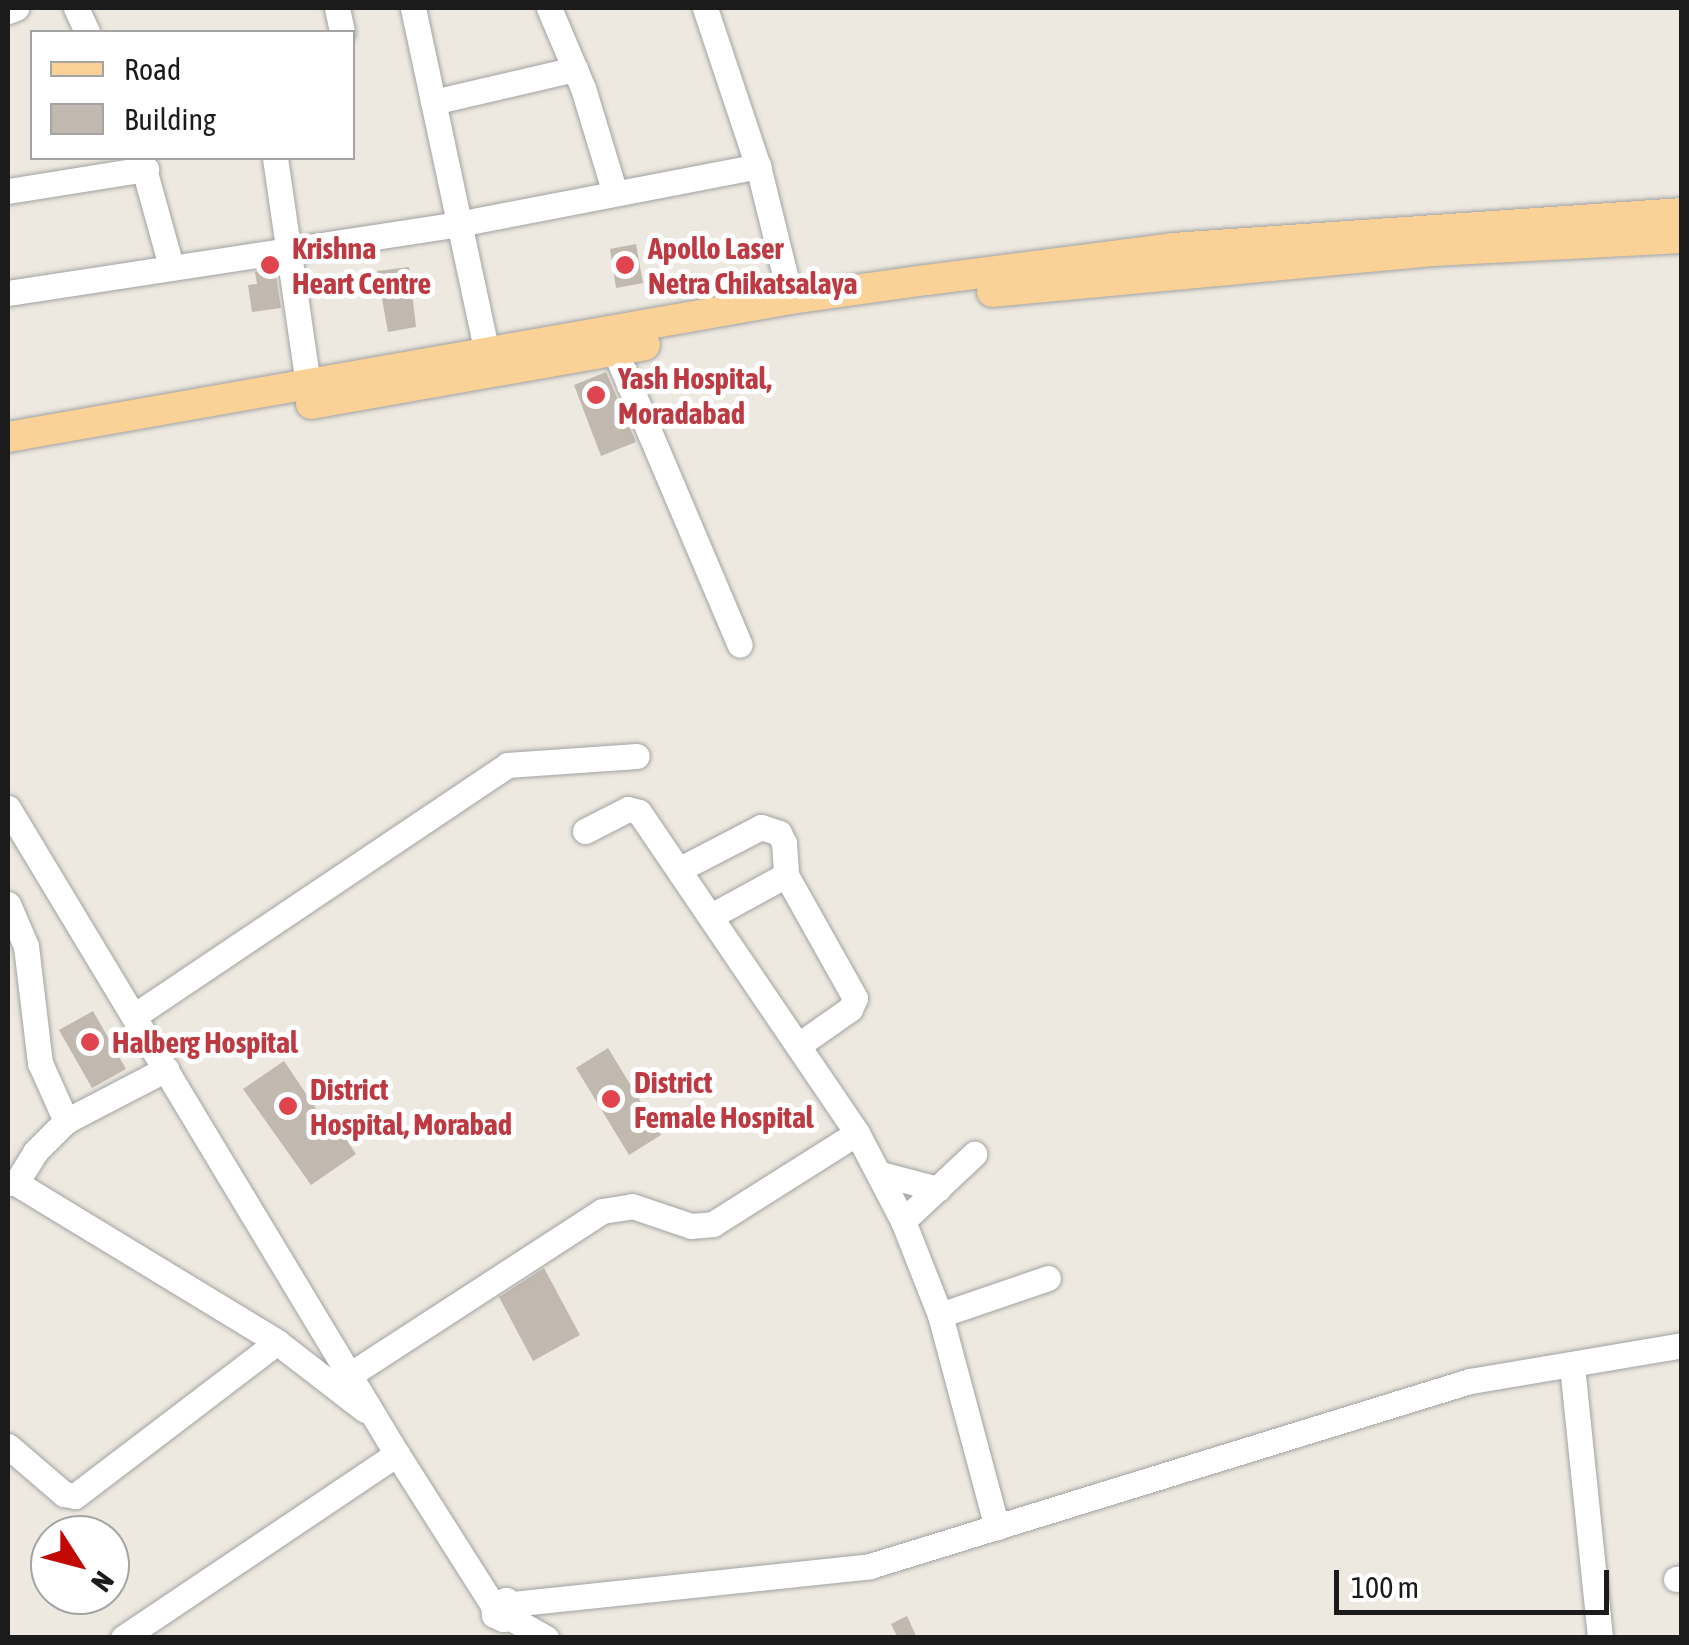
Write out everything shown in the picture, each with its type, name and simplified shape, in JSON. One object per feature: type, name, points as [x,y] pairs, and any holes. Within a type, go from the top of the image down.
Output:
[{"type":"main road","points":[[8,437],[790,299],[1173,248],[1682,213]]},
{"type":"main road","points":[[8,454],[615,351],[819,311],[1158,273],[1434,251],[1682,238]]},
{"type":"street","points":[[8,11],[16,8]]},
{"type":"street","points":[[413,8],[487,352]]},
{"type":"street","points":[[549,8],[575,69],[615,194]]},
{"type":"street","points":[[705,8],[758,166],[790,299]]},
{"type":"street","points":[[433,102],[575,69]]},
{"type":"street","points":[[274,160],[308,383]]},
{"type":"street","points":[[8,191],[144,163],[171,266]]},
{"type":"street","points":[[8,293],[458,224],[758,166]]},
{"type":"street","points":[[615,351],[740,645]]},
{"type":"street","points":[[134,1016],[507,765],[636,756]]},
{"type":"street","points":[[8,808],[15,840],[134,1016],[397,1454],[503,1616],[546,1638]]},
{"type":"street","points":[[585,830],[634,809],[680,869],[857,1133],[903,1221],[940,1315],[997,1527]]},
{"type":"street","points":[[680,869],[761,827],[770,828],[784,843],[786,875],[855,998],[850,1009],[800,1044]]},
{"type":"street","points":[[710,916],[786,875]]},
{"type":"street","points":[[8,904],[26,946],[40,1064],[66,1121]]},
{"type":"street","points":[[166,1069],[66,1121],[42,1143],[12,1183],[278,1342],[376,1419]]},
{"type":"street","points":[[350,1374],[602,1211],[632,1206],[690,1226],[713,1224],[857,1133]]},
{"type":"street","points":[[903,1221],[974,1154]]},
{"type":"street","points":[[881,1174],[938,1188]]},
{"type":"street","points":[[940,1315],[1048,1278]]},
{"type":"street","points":[[8,1446],[64,1494],[75,1496],[278,1342]]},
{"type":"street","points":[[503,1616],[870,1566],[1470,1380],[1682,1345]]},
{"type":"street","points":[[1572,1366],[1600,1638]]},
{"type":"street","points":[[124,1638],[397,1454]]},
{"type":"building","points":[[636,244],[643,283],[616,288],[610,249]]},
{"type":"building","points":[[409,267],[416,327],[388,332],[377,271]]},
{"type":"building","points":[[275,269],[281,308],[252,312],[248,285],[257,284],[255,272]]},
{"type":"building","points":[[606,372],[636,442],[601,456],[574,385]]},
{"type":"building","points":[[93,1011],[126,1069],[92,1088],[59,1030]]},
{"type":"building","points":[[608,1048],[661,1135],[629,1155],[576,1068]]},
{"type":"building","points":[[284,1061],[329,1128],[336,1124],[356,1154],[311,1185],[243,1089]]},
{"type":"building","points":[[544,1268],[580,1335],[533,1361],[499,1297]]},
{"type":"building","points":[[907,1616],[917,1638],[898,1638],[891,1624]]},
{"type":"place","name":"Krishna Heart Centre","points":[[270,265]]},
{"type":"place","name":"Apollo Laser Netra Chikatsalaya","points":[[625,265]]},
{"type":"place","name":"Yash Hospital, Moradabad","points":[[596,395]]},
{"type":"place","name":"Halberg Hospital","points":[[90,1042]]},
{"type":"place","name":"District Female Hospital","points":[[611,1099]]},
{"type":"place","name":"District Hospital, Morabad","points":[[288,1106]]}]
